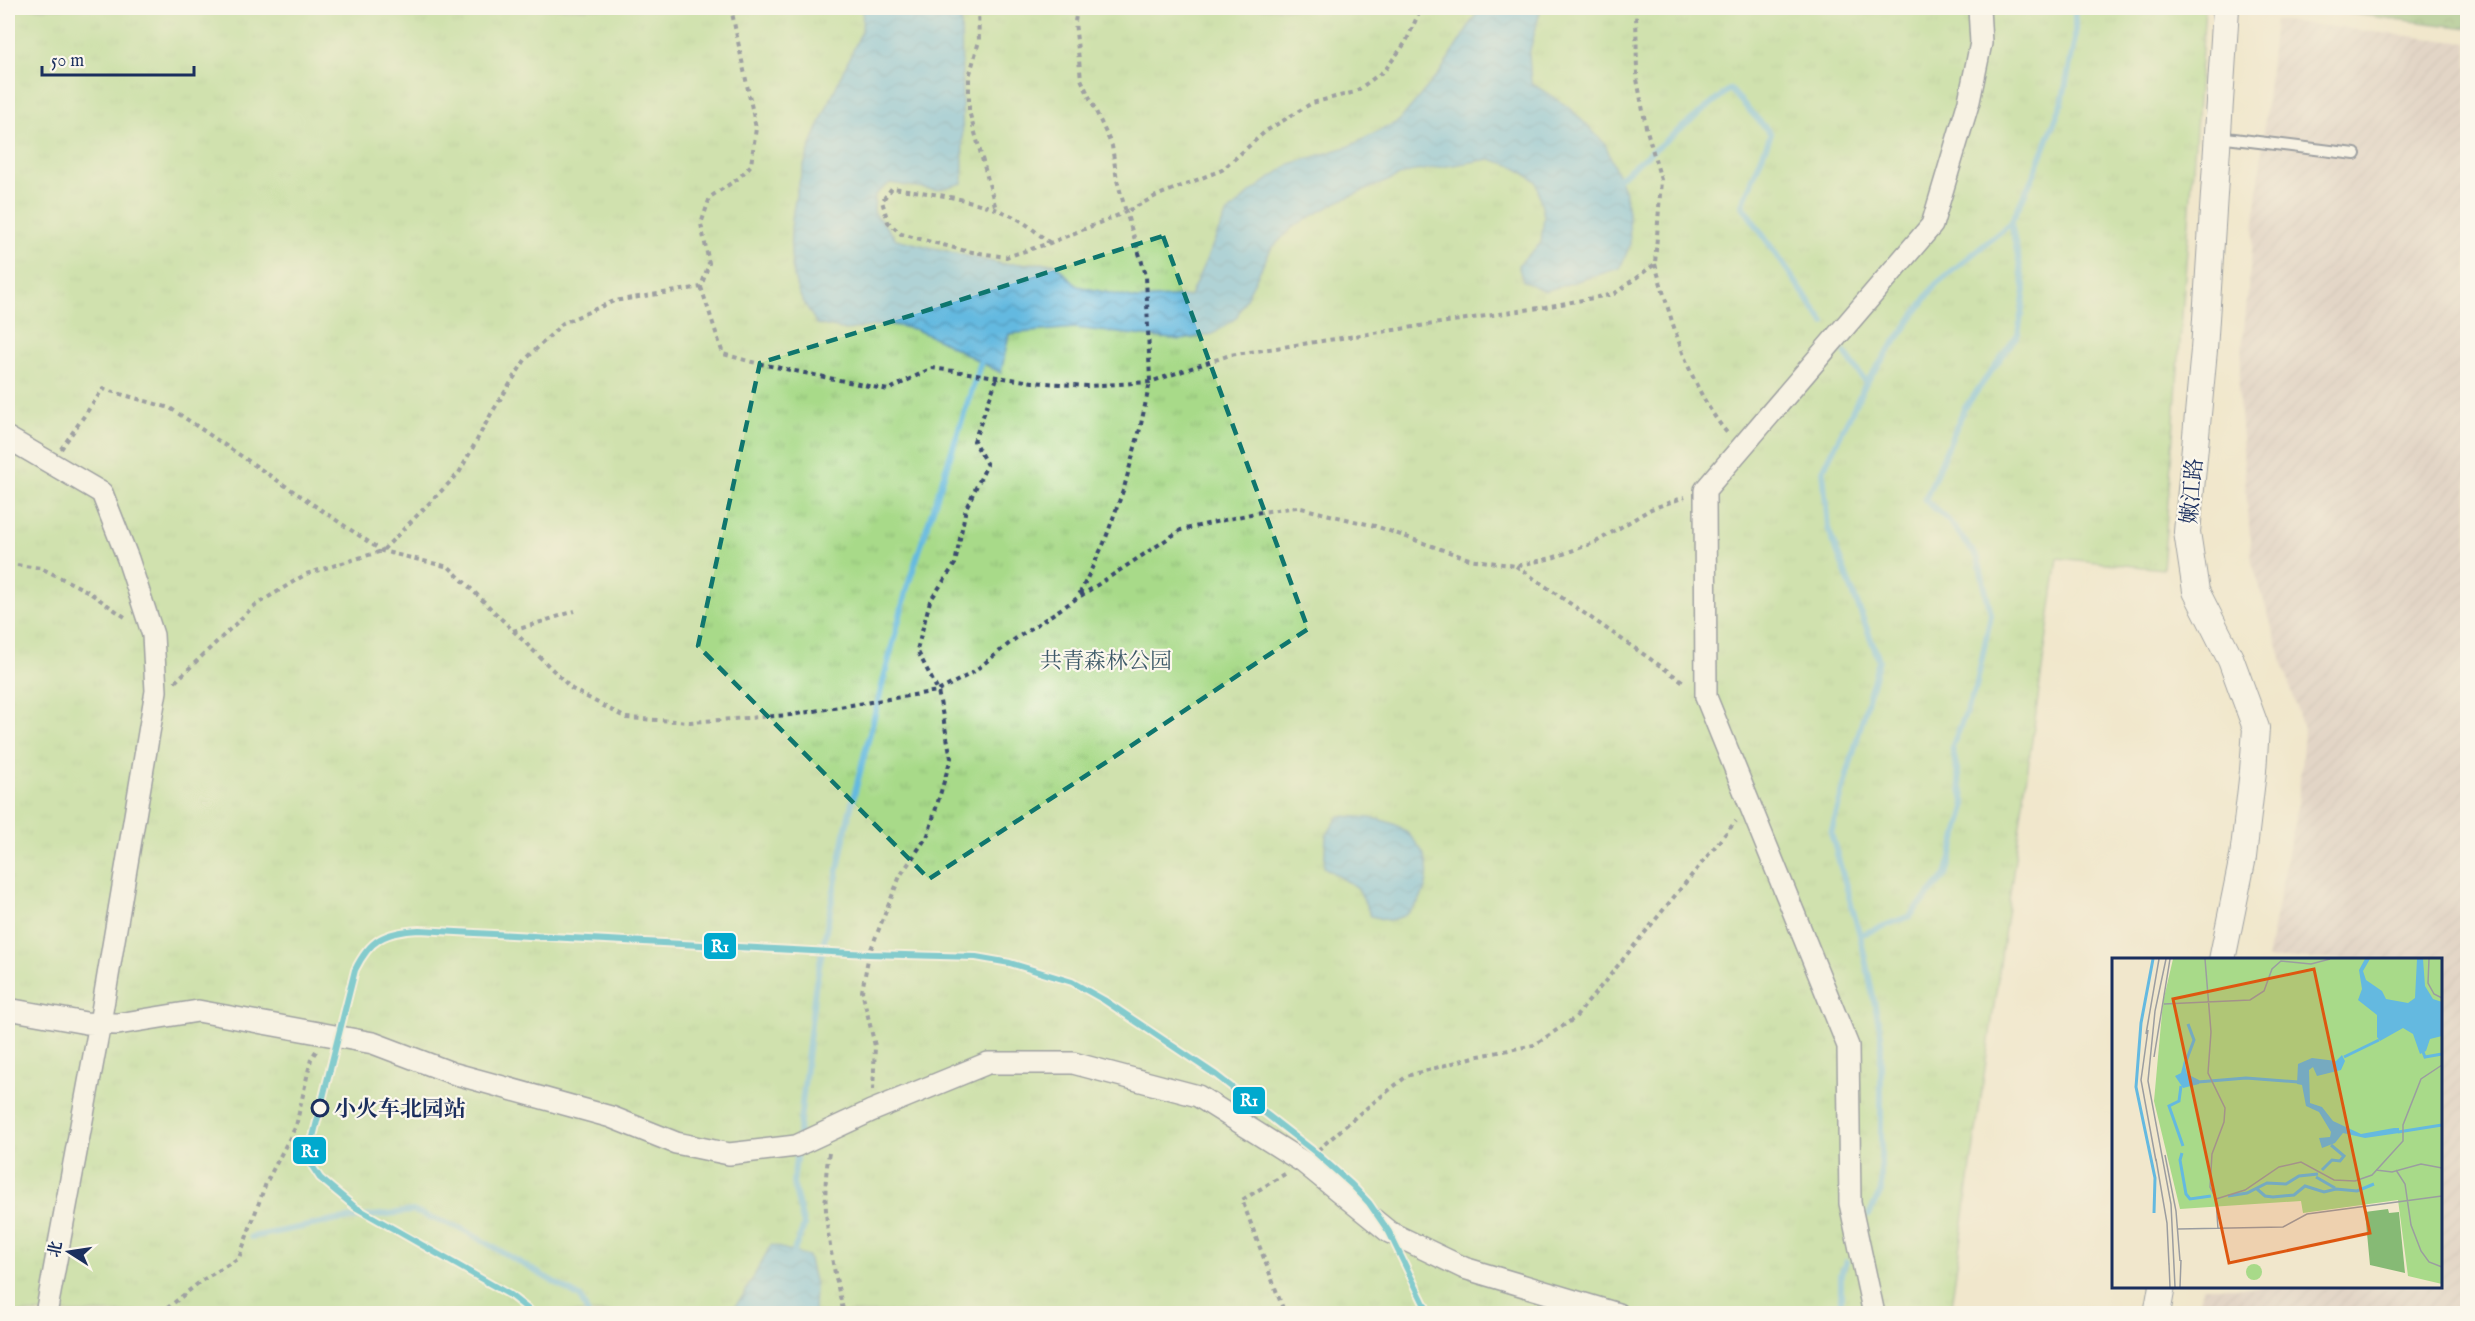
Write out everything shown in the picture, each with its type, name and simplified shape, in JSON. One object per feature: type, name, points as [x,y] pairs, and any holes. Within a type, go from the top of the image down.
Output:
[{"type":"street","points":[[1874,1314],[1850,1203],[1848,1046],[1706,697],[1705,490],[1932,225],[1971,90],[1981,43],[1979,8]]},
{"type":"street","name":"嫩江路","points":[[2222,958],[2243,857],[2256,728],[2231,660],[2196,591],[2187,532],[2204,350],[2226,8]]},
{"type":"street","points":[[8,438],[102,493],[128,559],[153,635],[156,691],[100,1023],[46,1314]]},
{"type":"street","points":[[8,1009],[118,1024],[198,1011],[373,1043],[452,1073],[611,1117],[676,1143],[729,1154],[796,1146],[871,1111],[988,1063],[1072,1064],[1198,1096],[1303,1162],[1389,1232],[1464,1268],[1618,1314]]},
{"type":"street","points":[[2157,1314],[2162,1288]]},
{"type":"lane","points":[[2218,137],[2355,154]]},
{"type":"path","points":[[731,8],[756,128],[752,165],[739,178],[710,197],[701,224],[709,263],[700,287],[723,354],[888,390],[932,368],[1087,386],[1150,382],[1230,355],[1545,307],[1614,294],[1655,264]]},
{"type":"path","points":[[978,8],[979,41],[969,77],[969,111],[996,209]]},
{"type":"path","points":[[1077,8],[1075,22],[1081,79],[1112,146],[1117,180],[1146,275],[1150,382],[1124,488],[1104,543],[1077,598]]},
{"type":"path","points":[[1050,243],[1018,218],[996,209],[936,195],[892,188],[882,201],[888,222],[901,234],[1006,257],[1050,243],[1126,212],[1156,196],[1222,170],[1266,131],[1312,103],[1354,92],[1384,70],[1406,42],[1421,8]]},
{"type":"path","points":[[1636,8],[1637,78],[1646,127],[1661,180],[1655,264],[1686,357],[1711,414],[1740,448]]},
{"type":"path","points":[[154,704],[254,606],[306,574],[382,551],[459,473],[491,414],[525,360],[564,323],[614,301],[700,287]]},
{"type":"path","points":[[871,1111],[875,1046],[862,991],[873,939],[900,876],[928,835],[951,758],[938,691],[917,650],[930,601],[955,564],[966,508],[987,465],[974,441],[998,377]]},
{"type":"path","points":[[52,462],[103,389],[170,408],[382,551],[449,567],[572,689],[626,718],[690,722],[790,715],[938,691],[972,673],[1015,639],[1181,530],[1255,513],[1297,507],[1376,526],[1469,558],[1515,566],[1552,558],[1596,543],[1651,508],[1705,490]]},
{"type":"path","points":[[8,564],[41,568],[87,591],[153,635]]},
{"type":"path","points":[[1515,566],[1706,697]]},
{"type":"path","points":[[513,631],[575,611]]},
{"type":"path","points":[[1285,1314],[1242,1200],[1303,1162],[1407,1076],[1534,1045],[1575,1018],[1750,804]]},
{"type":"path","points":[[160,1314],[201,1281],[239,1258],[266,1183],[296,1126],[311,1059],[326,1035]]},
{"type":"path","points":[[834,1128],[825,1175],[828,1244],[844,1314]]},
{"type":"highlighted area","points":[[1163,236],[1308,629],[929,879],[698,646],[760,363]]},
{"type":"shaded area","points":[[2275,20],[2467,43],[2467,1313],[2197,1314],[2203,1288],[2442,1288],[2442,958],[2267,958],[2298,803],[2304,732],[2252,562],[2238,389]]},
{"type":"green space","name":"共青森林公园","points":[[8,8],[2205,8],[2163,569],[2058,558],[1950,1313],[8,1313]]},
{"type":"green space","points":[[2302,8],[2467,8],[2467,28]]},
{"type":"water","points":[[863,8],[961,8],[963,183],[936,190],[890,183],[875,195],[874,212],[896,239],[1001,264],[1054,263],[1077,286],[1136,299],[1190,296],[1226,215],[1251,192],[1290,164],[1350,146],[1399,121],[1441,71],[1480,8],[1541,8],[1529,54],[1531,83],[1570,108],[1605,144],[1625,192],[1630,245],[1620,268],[1545,291],[1523,281],[1518,265],[1541,243],[1544,216],[1536,181],[1513,166],[1490,159],[1409,172],[1339,201],[1294,226],[1271,249],[1236,318],[1213,334],[1181,340],[1074,328],[1009,334],[1001,373],[940,340],[914,329],[888,324],[846,330],[817,324],[797,288],[791,255],[792,222],[797,189],[807,156],[862,30]]},
{"type":"water","points":[[1339,816],[1369,818],[1391,823],[1405,832],[1420,849],[1427,867],[1425,888],[1416,906],[1408,913],[1389,920],[1371,916],[1358,888],[1324,867],[1326,836]]},
{"type":"water","points":[[771,1245],[808,1256],[815,1285],[814,1313],[729,1313],[743,1296]]},
{"type":"waterway","points":[[1860,935],[1910,916],[1946,875],[1965,807],[1952,747],[1976,687],[1991,614],[1978,558],[1948,520],[1925,500],[1964,409],[2018,334],[2025,290],[2011,223],[2035,172],[2062,103],[2075,39],[2075,8]]},
{"type":"waterway","points":[[1614,182],[1730,89],[1771,134],[1742,205],[1824,323]]},
{"type":"waterway","points":[[1866,383],[1936,284],[2011,223]]},
{"type":"waterway","points":[[1845,353],[1866,383],[1823,470],[1828,528],[1879,660],[1831,833],[1860,935],[1881,1034],[1881,1191],[1869,1215]]},
{"type":"waterway","points":[[798,1140],[815,988],[847,823],[907,588],[981,362]]},
{"type":"waterway","points":[[791,1258],[804,1226],[793,1183],[797,1150]]},
{"type":"waterway","points":[[251,1237],[338,1220],[413,1211],[462,1229],[580,1297],[588,1314]]},
{"type":"waterway","points":[[1841,1314],[1841,1274],[1846,1262]]},
{"type":"transit line","name":"R1","points":[[534,1314],[510,1295],[355,1207],[320,1178],[312,1166],[309,1153],[355,970],[373,944],[388,935],[419,930],[869,954],[976,957],[1010,963],[1072,982],[1104,1000],[1216,1075],[1315,1152],[1352,1185],[1369,1203],[1389,1232],[1429,1314]]},
{"type":"place","name":"小火车北园站","points":[[320,1108]]}]
